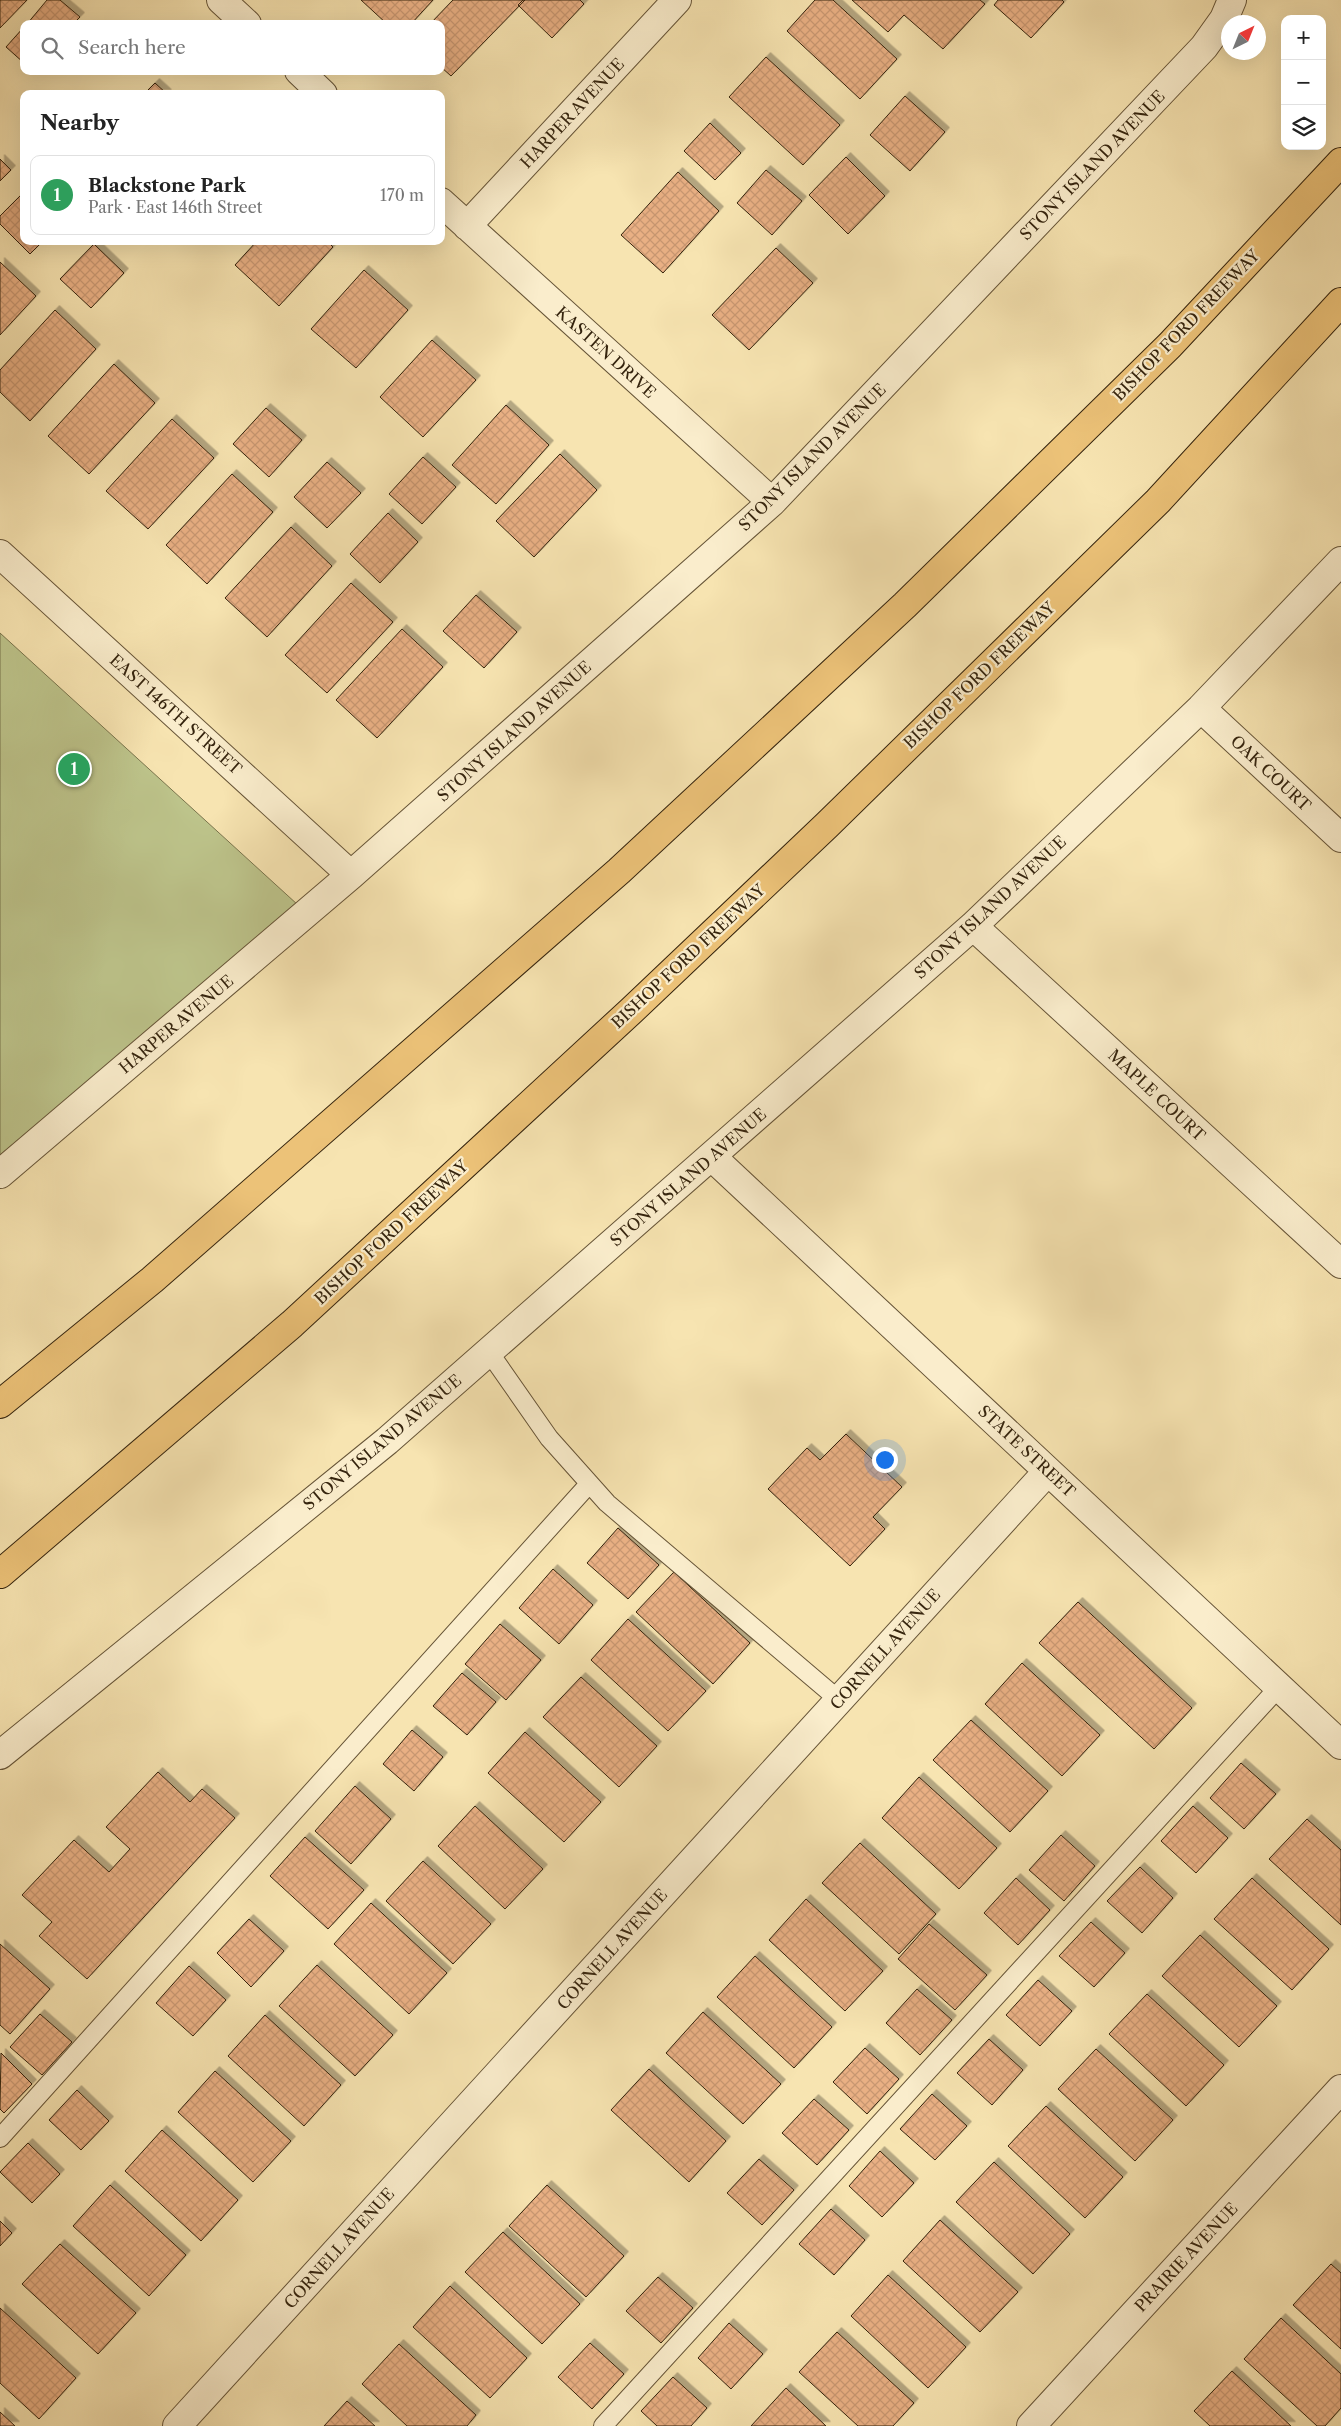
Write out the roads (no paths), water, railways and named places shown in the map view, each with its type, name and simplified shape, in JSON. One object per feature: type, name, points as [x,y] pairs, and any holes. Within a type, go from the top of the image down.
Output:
[{"type":"highway","name":"BISHOP FORD FREEWAY","points":[[0,1404],[152,1280],[620,871],[905,605],[1170,345],[1341,162]]},
{"type":"highway","name":"BISHOP FORD FREEWAY","points":[[0,1574],[292,1324],[631,1011],[827,825],[1158,501],[1341,302]]},
{"type":"street","points":[[221,0],[243,20]]},
{"type":"street","name":"HARPER AVENUE","points":[[467,226],[677,0]]},
{"type":"street","name":"STONY ISLAND AVENUE","points":[[351,875],[772,502],[1204,47],[1224,19],[1232,0]]},
{"type":"street","points":[[303,75],[319,90]]},
{"type":"street","name":"KASTEN DRIVE","points":[[445,206],[772,502]]},
{"type":"street","name":"EAST 146TH STREET","points":[[0,554],[351,875]]},
{"type":"street","name":"STONY ISLAND AVENUE","points":[[0,1755],[387,1441],[712,1157],[973,926],[1336,578]]},
{"type":"street","name":"OAK COURT","points":[[1200,708],[1341,838]]},
{"type":"street","name":"HARPER AVENUE","points":[[0,1174],[351,875]]},
{"type":"street","name":"MAPLE COURT","points":[[973,926],[1341,1264]]},
{"type":"street","name":"STATE STREET","points":[[712,1157],[1341,1746]]},
{"type":"street","name":"CORNELL AVENUE","points":[[177,2426],[1048,1471]]},
{"type":"street","name":"PRAIRIE AVENUE","points":[[1031,2426],[1341,2089]]},
{"type":"lane","points":[[488,1352],[550,1438],[607,1504],[840,1700]]},
{"type":"lane","points":[[0,2138],[589,1484]]},
{"type":"lane","points":[[603,2426],[1279,1687]]},
{"type":"place","name":"Blackstone Park","points":[[74,769]]}]
